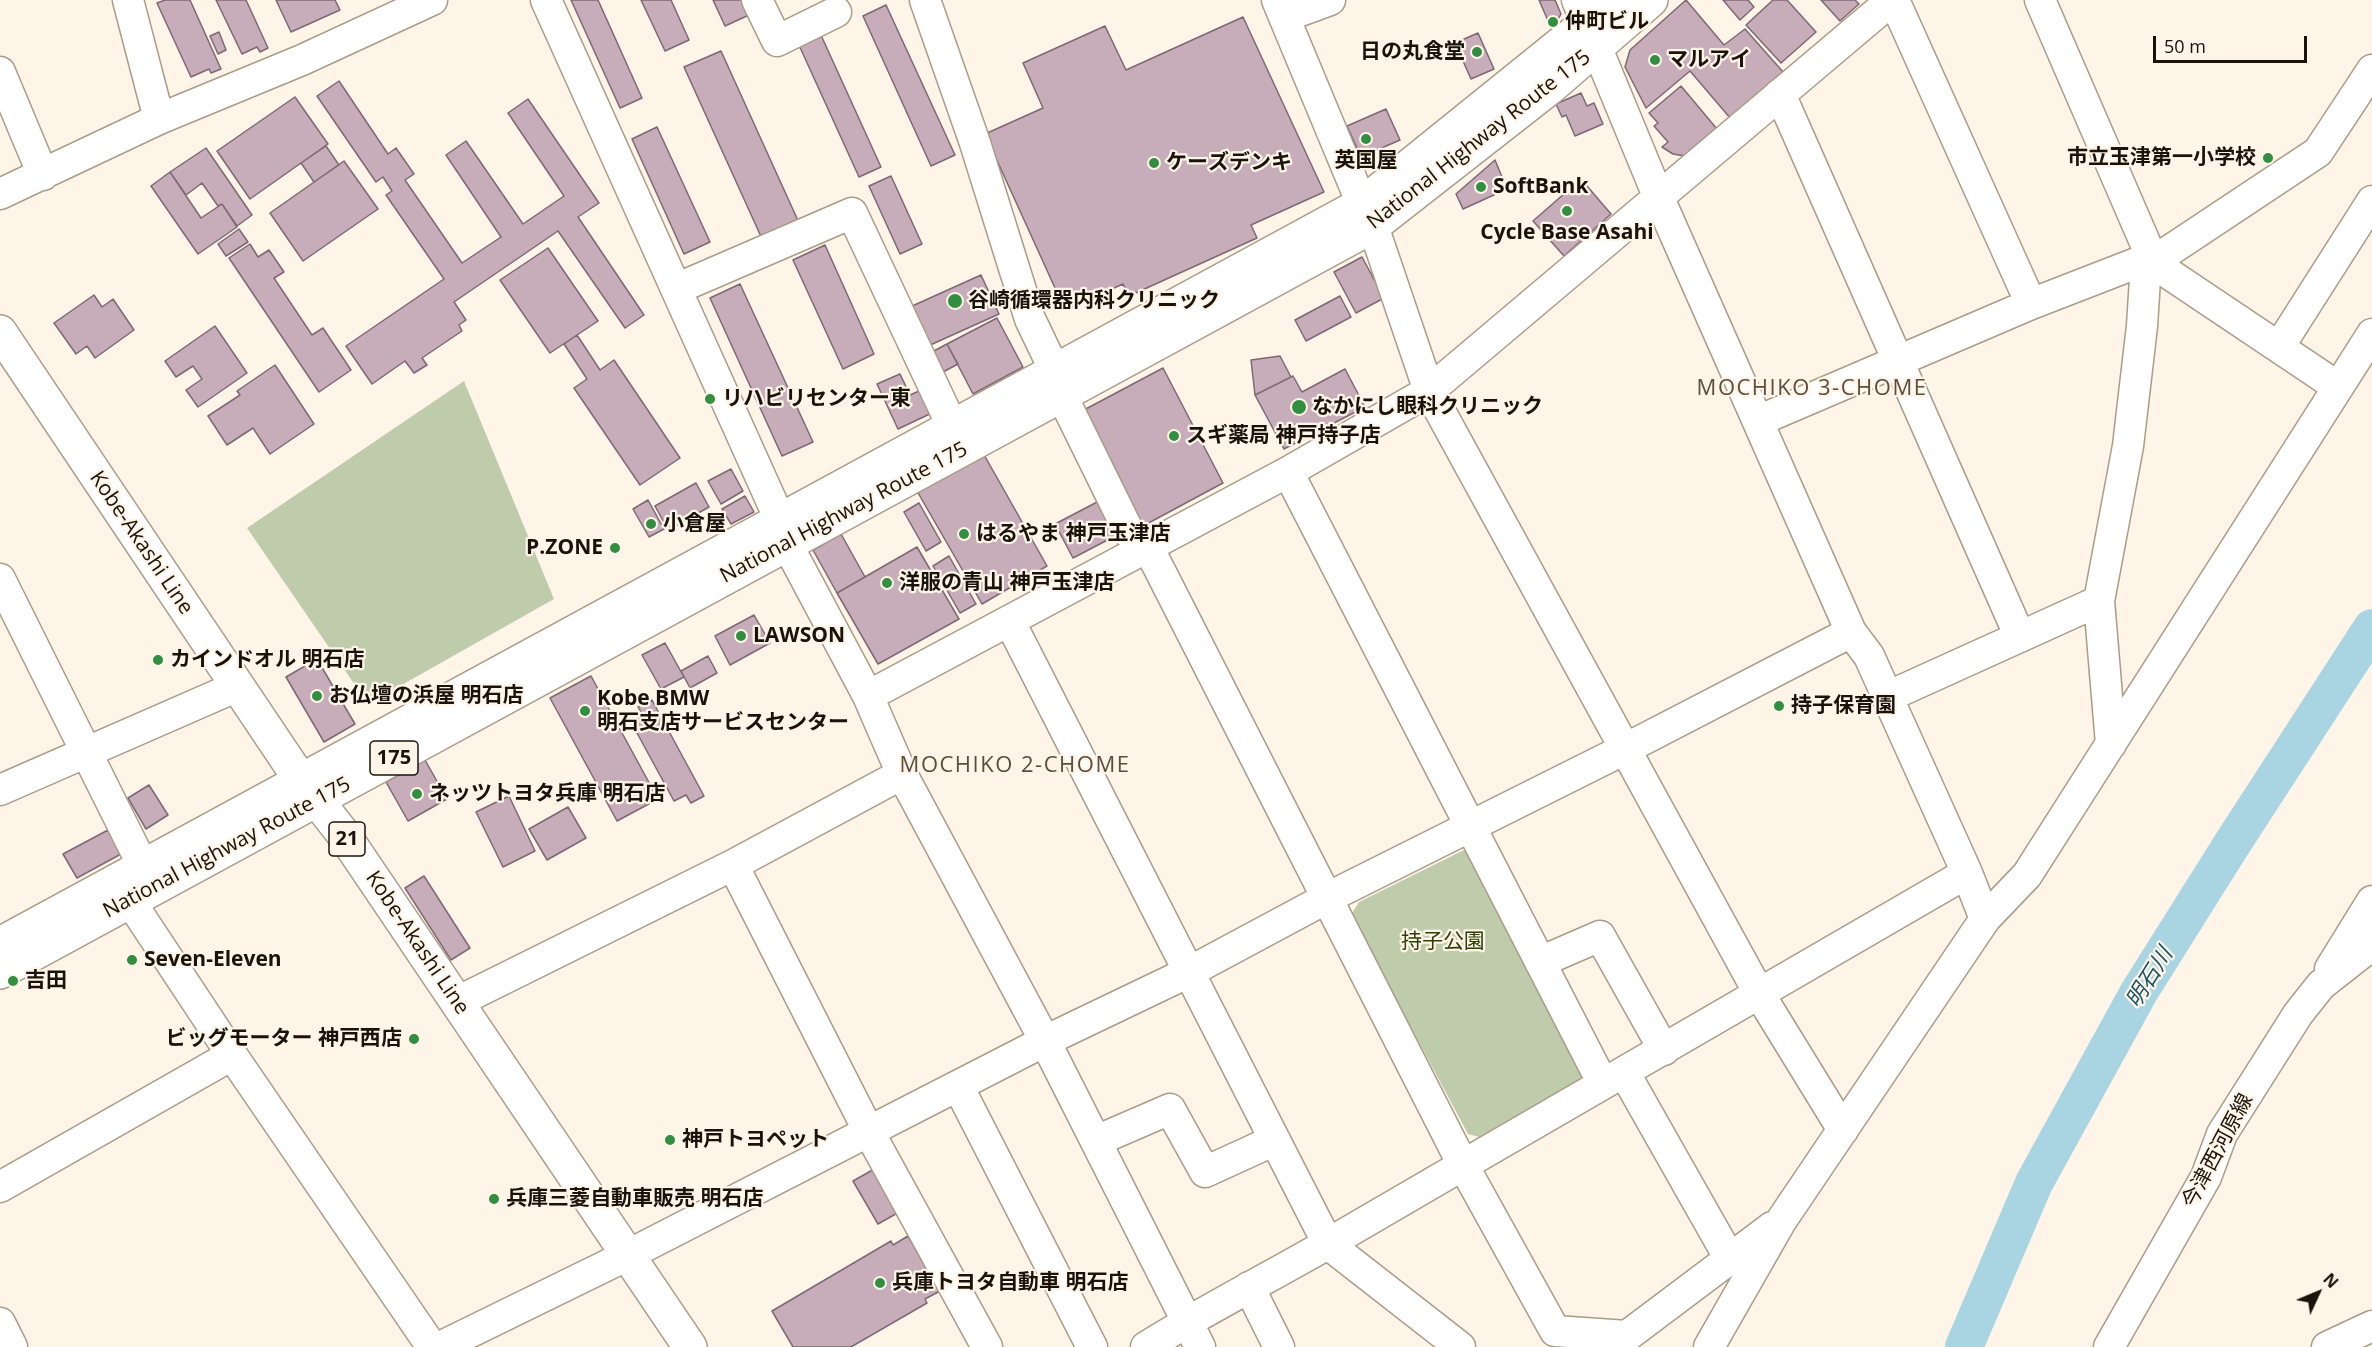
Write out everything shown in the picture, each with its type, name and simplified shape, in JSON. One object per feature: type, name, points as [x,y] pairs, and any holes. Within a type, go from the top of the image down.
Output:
[{"type":"main road","name":"National Highway Route 175","points":[[0,945],[130,882],[308,790],[958,438],[1062,390],[1367,215],[1615,0]]},
{"type":"main road","name":"National Highway Route 175","points":[[1587,23],[1651,0]]},
{"type":"main road","name":"Kobe-Akashi Line","points":[[0,332],[308,790],[345,836],[690,1347]]},
{"type":"main road","name":"National Highway Route 175","points":[[0,972],[130,882]]},
{"type":"street","points":[[128,0],[159,119]]},
{"type":"street","points":[[0,194],[159,119],[350,51],[432,0]]},
{"type":"street","points":[[546,0],[784,532],[868,696],[902,774],[1045,1041],[1200,1347]]},
{"type":"street","points":[[757,0],[777,41],[836,12]]},
{"type":"street","points":[[1330,0],[1281,8],[1367,215],[1429,392],[1760,995],[1843,1130]]},
{"type":"street","points":[[868,696],[1010,622],[1139,541],[1288,472],[1429,392],[1658,196],[1893,0],[2031,304]]},
{"type":"street","points":[[2040,0],[2147,247],[2128,446],[2099,601],[2111,744]]},
{"type":"street","points":[[936,3],[975,143],[1030,319],[1062,390],[1327,898],[1550,1339],[1627,1336],[1781,1221]]},
{"type":"street","points":[[1587,23],[1658,196],[1851,632],[1869,656],[1967,873],[1985,919]]},
{"type":"street","points":[[1758,421],[2031,304],[2147,259],[2163,255],[2318,152],[2372,70]]},
{"type":"street","points":[[0,72],[43,175]]},
{"type":"street","points":[[1780,94],[2020,637]]},
{"type":"street","points":[[2279,347],[2372,201]]},
{"type":"street","points":[[676,289],[852,213],[958,438]]},
{"type":"street","points":[[2147,259],[2338,387]]},
{"type":"street","points":[[1709,1347],[1781,1221],[1985,919],[2028,875],[2372,334]]},
{"type":"street","points":[[1288,472],[1540,962],[1730,1259]]},
{"type":"street","points":[[0,579],[87,751],[130,882],[232,1055],[432,1347]]},
{"type":"street","points":[[1887,697],[2099,601]]},
{"type":"street","points":[[1010,622],[1328,1244],[1460,1347]]},
{"type":"street","points":[[440,1347],[628,1255],[1045,1041],[1189,972],[1327,898],[1625,749],[1851,632]]},
{"type":"street","points":[[0,790],[238,686]]},
{"type":"street","points":[[457,1002],[733,865],[902,774]]},
{"type":"street","points":[[733,865],[869,1132],[987,1347]]},
{"type":"street","points":[[1146,1347],[1187,1321],[1328,1244],[1760,995],[1967,873]]},
{"type":"street","points":[[2321,985],[2372,900]]},
{"type":"street","points":[[1540,962],[1600,936],[1664,1050]]},
{"type":"street","name":"今津西河原線","points":[[2109,1347],[2206,1177],[2222,1134],[2298,1014],[2321,985],[2372,945]]},
{"type":"street","points":[[0,1187],[232,1055]]},
{"type":"street","points":[[958,1086],[1092,1347]]},
{"type":"street","points":[[1096,1141],[1170,1109],[1205,1172],[1275,1140]]},
{"type":"street","points":[[1249,1287],[1279,1347]]},
{"type":"street","points":[[0,1323],[12,1347]]},
{"type":"street","points":[[2327,1347],[2372,1326]]},
{"type":"green space","points":[[464,381],[554,599],[368,704],[247,528]]},
{"type":"green space","name":"持子公園","points":[[1464,850],[1475,856],[1582,1068],[1581,1080],[1479,1137],[1468,1134],[1351,915],[1359,902]]},
{"type":"building","points":[[165,0],[190,0],[221,69],[211,73],[209,69],[191,77],[157,3]]},
{"type":"building","points":[[216,0],[246,0],[268,48],[260,52],[257,47],[242,54]]},
{"type":"building","points":[[276,0],[335,0],[340,10],[291,32]]},
{"type":"building","points":[[571,0],[598,0],[642,98],[620,108]]},
{"type":"building","points":[[641,0],[671,0],[689,40],[665,51]]},
{"type":"building","points":[[713,0],[742,0],[749,15],[725,26]]},
{"type":"building","name":"仲町ビル","points":[[1539,0],[1555,0],[1561,14],[1552,30]]},
{"type":"building","points":[[1686,0],[1724,45],[1745,29],[1784,73],[1731,119],[1690,71],[1646,108],[1625,67],[1630,50]]},
{"type":"building","points":[[1723,0],[1748,0],[1754,7],[1740,20]]},
{"type":"building","points":[[1773,0],[1787,0],[1816,32],[1781,63],[1746,25]]},
{"type":"building","points":[[1821,0],[1855,0],[1859,4],[1840,21]]},
{"type":"building","points":[[886,5],[955,155],[931,166],[863,16]]},
{"type":"building","name":"ケーズデンキ","points":[[1243,17],[1324,192],[1251,225],[1257,238],[1129,296],[1123,284],[1065,310],[985,134],[1043,108],[1023,63],[1105,26],[1126,70]]},
{"type":"building","points":[[219,32],[226,50],[218,54],[210,36]]},
{"type":"building","points":[[820,33],[881,167],[859,177],[798,43]]},
{"type":"building","points":[[1478,33],[1494,69],[1471,79],[1455,43]]},
{"type":"building","points":[[721,51],[800,225],[763,241],[684,67]]},
{"type":"building","points":[[339,81],[388,154],[396,148],[414,174],[405,180],[462,263],[501,237],[446,155],[466,141],[523,224],[564,196],[508,113],[528,99],[599,203],[578,217],[644,315],[625,328],[558,231],[454,302],[466,320],[459,325],[462,331],[422,358],[427,365],[414,373],[405,361],[372,384],[346,346],[444,279],[386,195],[392,191],[383,177],[376,182],[317,96]]},
{"type":"building","points":[[1681,86],[1717,129],[1685,156],[1673,154],[1662,147],[1668,142],[1654,126],[1658,123],[1649,113]]},
{"type":"building","points":[[1581,93],[1587,106],[1594,103],[1603,124],[1575,136],[1566,115],[1562,117],[1556,104]]},
{"type":"building","points":[[295,97],[328,144],[250,199],[217,151]]},
{"type":"building","points":[[1386,109],[1400,140],[1361,157],[1347,126]]},
{"type":"building","points":[[657,127],[710,242],[684,254],[632,139]]},
{"type":"building","points":[[326,146],[339,165],[314,182],[301,163]]},
{"type":"building","points":[[206,148],[252,215],[237,226],[222,204],[218,206],[202,183],[186,195],[170,172]]},
{"type":"building","points":[[1495,160],[1507,189],[1463,209],[1456,194]]},
{"type":"building","points":[[344,161],[378,209],[303,261],[270,213]]},
{"type":"building","points":[[170,172],[201,218],[222,204],[237,227],[198,254],[151,186]]},
{"type":"building","points":[[891,176],[922,244],[900,254],[869,186]]},
{"type":"building","points":[[1581,179],[1611,214],[1564,256],[1533,221]]},
{"type":"building","points":[[239,229],[248,242],[226,256],[218,244]]},
{"type":"building","points":[[250,244],[258,257],[269,250],[284,272],[274,278],[312,335],[323,328],[351,370],[319,392],[229,258]]},
{"type":"building","points":[[825,245],[874,354],[843,369],[793,260]]},
{"type":"building","points":[[548,248],[598,321],[550,353],[500,280]]},
{"type":"building","points":[[1362,257],[1384,298],[1356,313],[1334,272]]},
{"type":"building","points":[[981,275],[999,314],[928,346],[910,307]]},
{"type":"building","points":[[740,284],[813,442],[782,456],[710,298]]},
{"type":"building","points":[[94,295],[102,307],[113,299],[134,330],[95,358],[87,346],[76,354],[54,323]]},
{"type":"building","points":[[1340,296],[1351,317],[1306,341],[1295,320]]},
{"type":"building","points":[[997,318],[1023,367],[973,394],[947,344]]},
{"type":"building","points":[[215,326],[247,373],[198,407],[186,390],[202,379],[193,366],[176,377],[165,361]]},
{"type":"building","points":[[577,335],[600,370],[614,360],[680,458],[640,485],[574,388],[587,379],[564,344]]},
{"type":"building","points":[[947,344],[958,364],[943,372],[932,352]]},
{"type":"building","points":[[1280,356],[1291,377],[1255,395],[1251,360]]},
{"type":"building","points":[[275,365],[314,424],[270,454],[253,428],[227,445],[208,416],[240,395],[237,391]]},
{"type":"building","points":[[1163,368],[1223,483],[1143,526],[1082,411]]},
{"type":"building","points":[[1345,369],[1365,407],[1284,449],[1255,395],[1293,376],[1302,392]]},
{"type":"building","points":[[900,374],[910,395],[926,388],[936,411],[898,429],[877,384]]},
{"type":"building","points":[[983,453],[1047,566],[982,604],[917,491]]},
{"type":"building","points":[[731,469],[743,491],[721,504],[708,481]]},
{"type":"building","points":[[696,483],[709,507],[668,530],[655,506]]},
{"type":"building","points":[[745,496],[754,512],[731,524],[722,509]]},
{"type":"building","points":[[648,500],[664,529],[649,537],[633,509]]},
{"type":"building","points":[[1101,500],[1119,534],[1073,558],[1055,524]]},
{"type":"building","points":[[919,503],[941,542],[926,551],[904,512]]},
{"type":"building","points":[[841,534],[865,577],[837,593],[813,550]]},
{"type":"building","points":[[917,547],[959,619],[878,664],[837,593]]},
{"type":"building","points":[[949,556],[976,604],[960,613],[933,566]]},
{"type":"building","points":[[754,615],[770,643],[730,665],[715,636]]},
{"type":"building","points":[[665,643],[684,677],[661,689],[642,655]]},
{"type":"building","points":[[708,656],[717,673],[690,688],[681,671]]},
{"type":"building","points":[[317,659],[355,724],[324,742],[286,677]]},
{"type":"building","points":[[591,676],[658,799],[617,821],[550,698]]},
{"type":"building","points":[[652,700],[704,796],[691,803],[686,795],[674,801],[631,722],[643,716],[638,707]]},
{"type":"building","points":[[425,760],[447,799],[408,821],[386,782]]},
{"type":"building","points":[[149,785],[168,815],[146,829],[128,798]]},
{"type":"building","points":[[509,796],[535,851],[503,867],[476,812]]},
{"type":"building","points":[[568,807],[586,838],[547,860],[529,829]]},
{"type":"building","points":[[108,830],[121,854],[77,878],[63,854]]},
{"type":"building","points":[[424,876],[470,948],[451,960],[405,888]]},
{"type":"building","points":[[876,1168],[901,1211],[878,1224],[853,1181]]},
{"type":"building","points":[[908,1236],[940,1291],[925,1299],[927,1303],[851,1347],[793,1347],[772,1311],[891,1241],[893,1245]]},
{"type":"waterway","name":"明石川","points":[[1964,1347],[2034,1183],[2139,992],[2372,628]]},
{"type":"place","name":"仲町ビル","points":[[1553,22]]},
{"type":"place","name":"日の丸食堂","points":[[1477,52]]},
{"type":"place","name":"マルアイ","points":[[1655,60]]},
{"type":"place","name":"英国屋","points":[[1366,139]]},
{"type":"place","name":"市立玉津第一小学校","points":[[2268,158]]},
{"type":"place","name":"ケーズデンキ","points":[[1154,163]]},
{"type":"place","name":"SoftBank","points":[[1481,187]]},
{"type":"place","name":"Cycle Base Asahi","points":[[1567,211]]},
{"type":"place","name":"谷崎循環器内科クリニック","points":[[955,301]]},
{"type":"place","name":"リハビリセンター東","points":[[710,399]]},
{"type":"place","name":"なかにし眼科クリニック","points":[[1299,407]]},
{"type":"place","name":"スギ薬局 神戸持子店","points":[[1174,436]]},
{"type":"place","name":"小倉屋","points":[[651,524]]},
{"type":"place","name":"はるやま 神戸玉津店","points":[[964,534]]},
{"type":"place","name":"P.ZONE","points":[[615,548]]},
{"type":"place","name":"洋服の青山 神戸玉津店","points":[[887,583]]},
{"type":"place","name":"LAWSON","points":[[741,636]]},
{"type":"place","name":"カインドオル 明石店","points":[[158,660]]},
{"type":"place","name":"お仏壇の浜屋 明石店","points":[[317,696]]},
{"type":"place","name":"持子保育園","points":[[1779,706]]},
{"type":"place","name":"Kobe BMW 明石支店サービスセンター","points":[[585,711]]},
{"type":"place","name":"ネッツトヨタ兵庫 明石店","points":[[417,794]]},
{"type":"place","name":"Seven-Eleven","points":[[132,960]]},
{"type":"place","name":"吉田","points":[[13,981]]},
{"type":"place","name":"ビッグモーター 神戸西店","points":[[414,1039]]},
{"type":"place","name":"神戸トヨペット","points":[[670,1140]]},
{"type":"place","name":"兵庫三菱自動車販売 明石店","points":[[494,1199]]},
{"type":"place","name":"兵庫トヨタ自動車 明石店","points":[[880,1283]]},
{"type":"district","name":"MOCHIKO 3-CHOME","points":[[1812,389]]},
{"type":"district","name":"MOCHIKO 2-CHOME","points":[[1015,766]]}]
